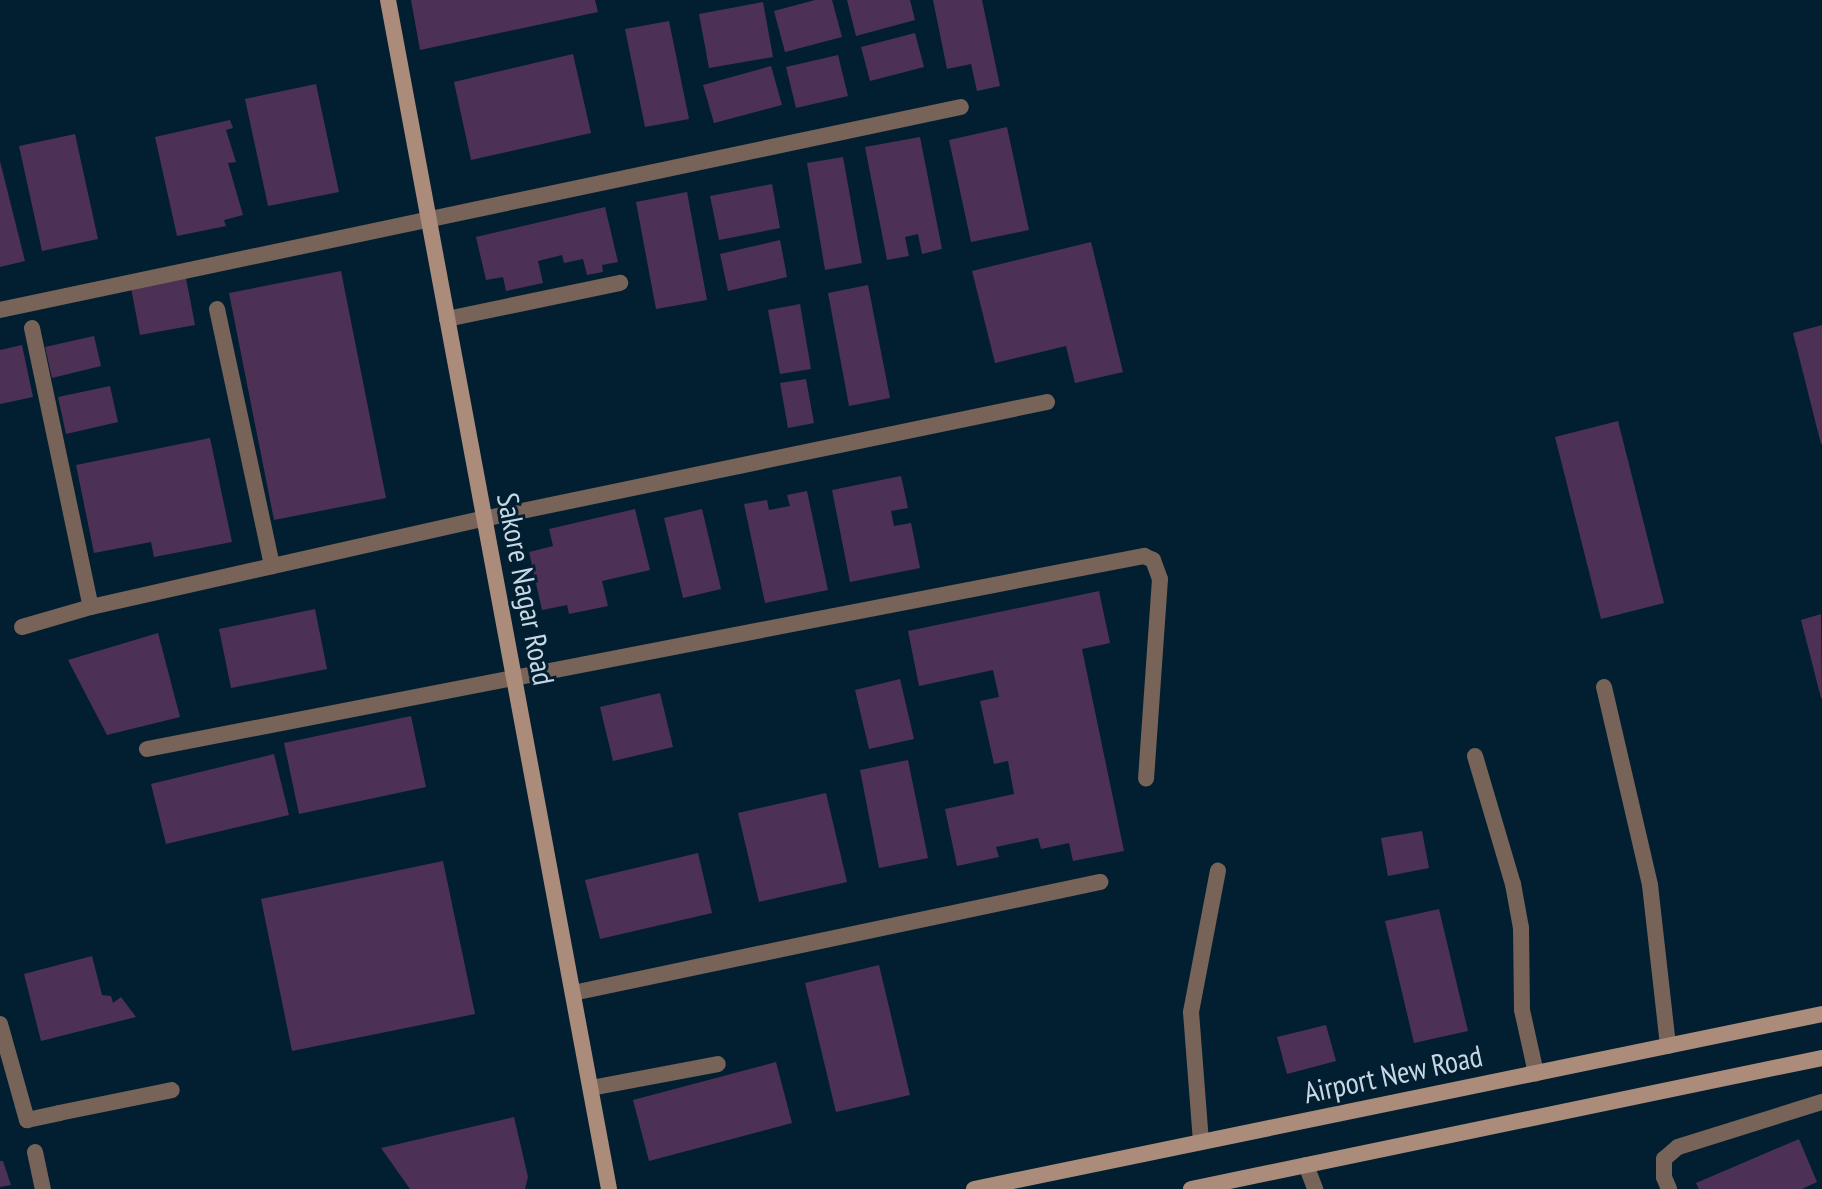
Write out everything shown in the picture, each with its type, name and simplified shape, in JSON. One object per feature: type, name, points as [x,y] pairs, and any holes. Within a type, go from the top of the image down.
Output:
[{"type":"main road","name":"Sakore Nagar Road","points":[[388,0],[609,1189]]},
{"type":"main road","name":"Airport New Road","points":[[974,1189],[1822,1014]]},
{"type":"main road","points":[[1191,1189],[1822,1058]]},
{"type":"street","points":[[0,310],[961,107]]},
{"type":"street","points":[[447,319],[620,283]]},
{"type":"street","points":[[217,309],[272,566]]},
{"type":"street","points":[[32,328],[91,607]]},
{"type":"street","points":[[22,627],[91,607],[483,519],[1047,402]]},
{"type":"street","points":[[147,749],[1144,556],[1153,560],[1160,579],[1146,779]]},
{"type":"street","points":[[1604,687],[1650,885],[1668,1046]]},
{"type":"street","points":[[1475,756],[1513,884],[1521,928],[1522,1010],[1536,1073]]},
{"type":"street","points":[[1201,1142],[1191,1012],[1218,871]]},
{"type":"street","points":[[573,993],[1100,882]]},
{"type":"street","points":[[0,1024],[3,1053],[27,1120],[172,1090]]},
{"type":"street","points":[[591,1088],[718,1064]]},
{"type":"street","points":[[1669,1189],[1664,1177],[1664,1159],[1678,1147],[1822,1102]]},
{"type":"street","points":[[35,1152],[43,1189]]},
{"type":"street","points":[[1306,1165],[1315,1189]]},
{"type":"building","points":[[411,0],[595,0],[598,12],[420,50]]},
{"type":"building","points":[[815,0],[832,0],[842,37],[785,52],[774,11]]},
{"type":"building","points":[[847,0],[910,0],[915,20],[856,36]]},
{"type":"building","points":[[933,0],[982,0],[1000,86],[977,91],[971,64],[947,69]]},
{"type":"building","points":[[763,2],[773,57],[709,68],[699,14]]},
{"type":"building","points":[[669,21],[689,119],[645,127],[625,29]]},
{"type":"building","points":[[915,33],[924,67],[870,81],[861,47]]},
{"type":"building","points":[[573,54],[591,133],[471,160],[454,82]]},
{"type":"building","points":[[838,55],[848,96],[796,108],[786,67]]},
{"type":"building","points":[[771,66],[782,105],[714,123],[703,85]]},
{"type":"building","points":[[316,84],[339,192],[268,206],[245,99]]},
{"type":"building","points":[[230,120],[233,128],[226,130],[236,162],[228,163],[243,215],[224,220],[226,226],[177,236],[155,137]]},
{"type":"building","points":[[1007,127],[1029,230],[971,242],[949,140]]},
{"type":"building","points":[[75,134],[98,239],[42,251],[19,146]]},
{"type":"building","points":[[920,137],[942,249],[922,254],[918,234],[905,237],[909,256],[887,260],[865,147]]},
{"type":"building","points":[[843,157],[862,263],[825,270],[807,163]]},
{"type":"building","points":[[0,161],[25,261],[0,267]]},
{"type":"building","points":[[772,184],[780,228],[719,240],[710,196]]},
{"type":"building","points":[[687,192],[707,300],[656,309],[636,202]]},
{"type":"building","points":[[605,207],[618,262],[602,265],[603,272],[587,275],[583,259],[564,263],[562,255],[538,261],[543,283],[506,291],[503,277],[486,280],[476,237]]},
{"type":"building","points":[[780,240],[787,277],[728,291],[720,254]]},
{"type":"building","points":[[1091,242],[1123,372],[1075,383],[1066,346],[995,363],[972,271]]},
{"type":"building","points":[[341,271],[386,498],[274,520],[229,293]]},
{"type":"building","points":[[186,278],[195,325],[140,335],[131,288]]},
{"type":"building","points":[[868,285],[890,398],[849,406],[828,293]]},
{"type":"building","points":[[800,304],[811,369],[780,374],[768,310]]},
{"type":"building","points":[[1822,325],[1822,444],[1821,444],[1793,333]]},
{"type":"building","points":[[94,336],[101,366],[52,378],[45,347]]},
{"type":"building","points":[[22,345],[33,397],[0,404],[0,350]]},
{"type":"building","points":[[806,379],[814,423],[788,428],[780,383]]},
{"type":"building","points":[[110,386],[118,422],[66,434],[58,397]]},
{"type":"building","points":[[1618,421],[1664,603],[1601,619],[1555,437]]},
{"type":"building","points":[[210,438],[232,542],[154,557],[151,542],[94,553],[76,465]]},
{"type":"building","points":[[901,476],[908,508],[891,511],[894,526],[911,523],[920,568],[850,582],[832,490]]},
{"type":"building","points":[[807,491],[828,590],[765,603],[744,504],[767,500],[769,510],[790,506],[787,495]]},
{"type":"building","points":[[635,509],[650,570],[602,581],[608,606],[569,614],[567,605],[542,610],[529,552],[553,546],[549,529]]},
{"type":"building","points":[[702,509],[721,589],[683,598],[664,518]]},
{"type":"building","points":[[1099,591],[1110,643],[1082,649],[1124,851],[1073,861],[1069,843],[1041,849],[1038,838],[996,847],[999,857],[957,866],[945,809],[1014,794],[1008,761],[994,764],[980,701],[999,697],[993,670],[919,686],[908,631]]},
{"type":"building","points":[[315,609],[327,669],[231,688],[219,629]]},
{"type":"building","points":[[1821,614],[1822,698],[1801,620]]},
{"type":"building","points":[[158,633],[180,717],[107,735],[68,660]]},
{"type":"building","points":[[900,679],[914,739],[869,749],[855,690]]},
{"type":"building","points":[[660,693],[673,747],[613,761],[600,707]]},
{"type":"building","points":[[411,716],[426,787],[299,814],[284,743]]},
{"type":"building","points":[[274,754],[289,815],[166,844],[151,784]]},
{"type":"building","points":[[908,760],[928,858],[879,868],[860,770]]},
{"type":"building","points":[[826,793],[847,882],[759,902],[738,813]]},
{"type":"building","points":[[1422,831],[1429,868],[1388,876],[1381,838]]},
{"type":"building","points":[[698,853],[712,913],[600,939],[585,880]]},
{"type":"building","points":[[443,861],[475,1014],[292,1051],[261,899]]},
{"type":"building","points":[[1439,909],[1468,1031],[1414,1043],[1385,921]]},
{"type":"building","points":[[92,956],[102,995],[111,996],[113,1003],[121,997],[136,1017],[41,1041],[24,974]]},
{"type":"building","points":[[879,965],[910,1095],[836,1112],[805,983]]},
{"type":"building","points":[[1326,1025],[1336,1061],[1287,1074],[1277,1037]]},
{"type":"building","points":[[776,1062],[792,1123],[649,1161],[633,1100]]},
{"type":"building","points":[[514,1117],[528,1177],[525,1189],[410,1189],[381,1148]]},
{"type":"building","points":[[1799,1139],[1817,1182],[1802,1189],[1699,1189],[1696,1183]]},
{"type":"building","points":[[0,1161],[3,1161],[11,1185],[0,1187]]}]
